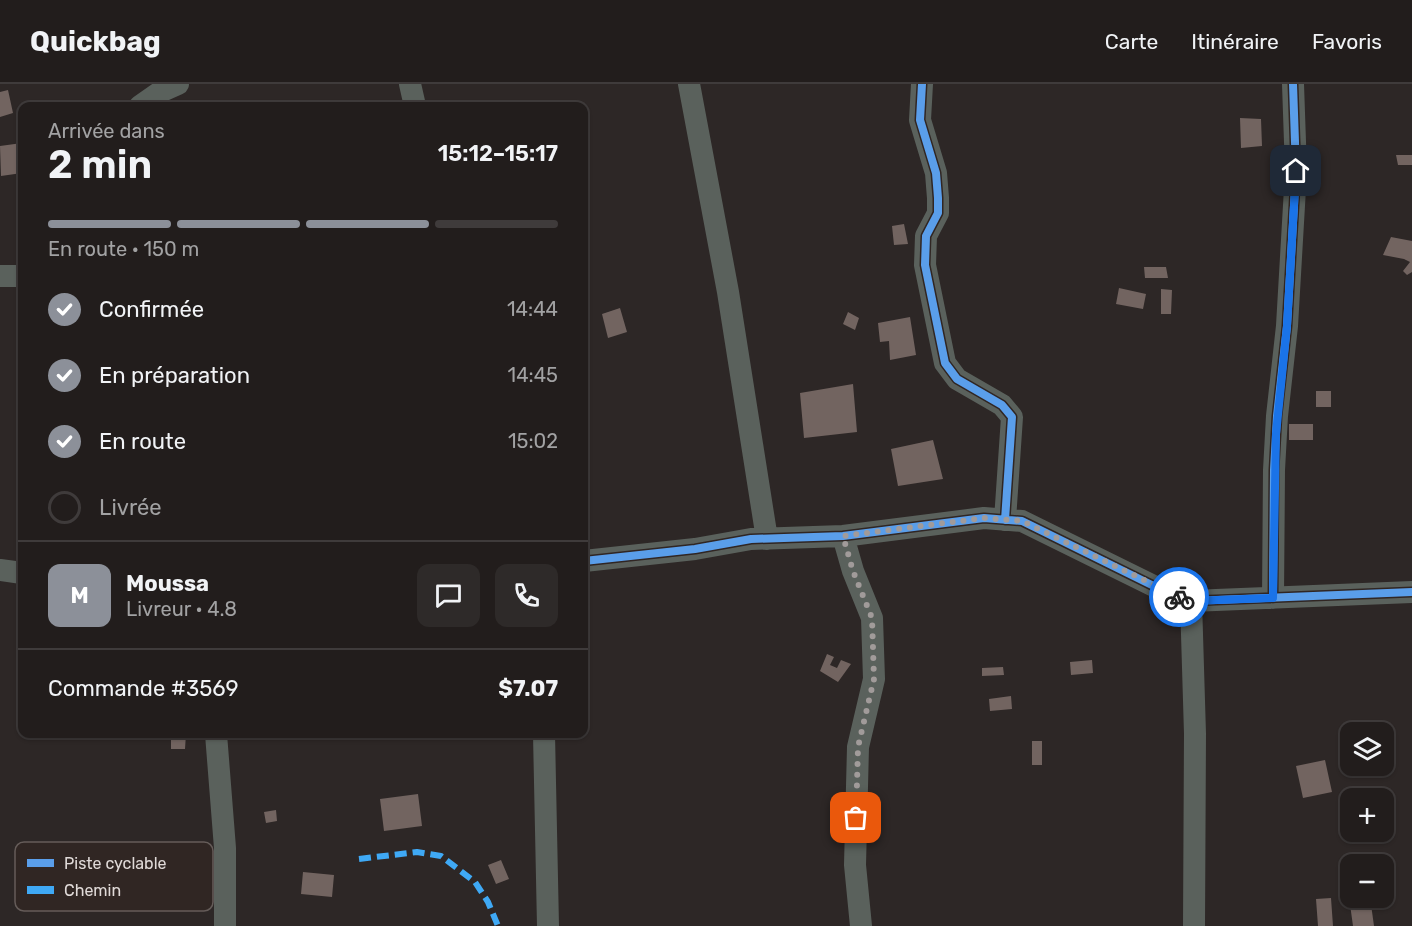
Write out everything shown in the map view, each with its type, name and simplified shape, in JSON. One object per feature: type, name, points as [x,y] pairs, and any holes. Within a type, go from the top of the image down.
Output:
[{"type":"street","points":[[146,102],[178,84]]},
{"type":"street","points":[[410,84],[414,102]]},
{"type":"street","points":[[689,84],[728,292],[767,539]]},
{"type":"street","points":[[922,84],[920,120],[936,173],[938,198],[938,213],[926,236],[925,265],[945,363],[957,379],[1002,405],[1012,417],[1005,520]]},
{"type":"street","points":[[1273,598],[1274,470],[1277,416],[1287,326],[1296,171],[1293,84]]},
{"type":"street","points":[[0,276],[18,276]]},
{"type":"street","points":[[588,561],[695,549],[752,539],[843,536],[984,518],[1022,521],[1172,595],[1191,601],[1412,592]]},
{"type":"street","points":[[843,536],[853,571],[872,618],[874,679],[858,747],[855,865],[861,926]]},
{"type":"street","points":[[0,570],[18,572]]},
{"type":"street","points":[[1191,601],[1195,734],[1194,926]]},
{"type":"street","points":[[216,738],[225,848],[225,926]]},
{"type":"street","points":[[544,738],[548,926]]},
{"type":"building","points":[[8,90],[13,113],[0,117],[0,92]]},
{"type":"building","points":[[1240,118],[1261,119],[1262,146],[1241,148]]},
{"type":"building","points":[[18,144],[18,174],[1,176],[0,146]]},
{"type":"building","points":[[1396,155],[1412,155],[1412,165],[1398,165]]},
{"type":"building","points":[[904,224],[908,244],[894,245],[892,226]]},
{"type":"building","points":[[1391,237],[1412,241],[1412,272],[1407,275],[1403,271],[1410,262],[1383,255]]},
{"type":"building","points":[[1144,267],[1166,267],[1168,278],[1145,278]]},
{"type":"building","points":[[1119,288],[1146,294],[1143,309],[1116,304]]},
{"type":"building","points":[[1161,289],[1172,290],[1171,314],[1161,314]]},
{"type":"building","points":[[620,308],[627,332],[608,338],[602,314]]},
{"type":"building","points":[[848,312],[859,318],[855,330],[843,324]]},
{"type":"building","points":[[910,317],[916,355],[890,360],[889,341],[880,342],[878,323]]},
{"type":"building","points":[[853,384],[857,432],[804,438],[800,393]]},
{"type":"building","points":[[1316,391],[1331,391],[1331,407],[1316,407]]},
{"type":"building","points":[[1289,424],[1313,424],[1313,440],[1289,440]]},
{"type":"building","points":[[933,440],[943,479],[898,486],[891,449]]},
{"type":"building","points":[[827,654],[834,657],[830,665],[837,668],[841,660],[851,664],[838,682],[820,671]]},
{"type":"building","points":[[1092,660],[1093,673],[1071,675],[1070,662]]},
{"type":"building","points":[[1003,667],[1004,675],[982,676],[982,668]]},
{"type":"building","points":[[1011,696],[1012,709],[990,711],[989,699]]},
{"type":"building","points":[[171,738],[186,738],[185,749],[171,749]]},
{"type":"building","points":[[1032,741],[1042,741],[1042,765],[1032,765]]},
{"type":"building","points":[[1325,760],[1332,792],[1303,798],[1296,766]]},
{"type":"building","points":[[418,794],[422,826],[384,831],[380,799]]},
{"type":"building","points":[[276,810],[277,821],[266,823],[264,812]]},
{"type":"building","points":[[501,860],[509,879],[496,884],[488,865]]},
{"type":"building","points":[[303,872],[334,875],[332,897],[301,894]]},
{"type":"building","points":[[1331,898],[1333,926],[1318,926],[1316,899]]},
{"type":"building","points":[[1351,908],[1372,908],[1374,926],[1353,926]]},
{"type":"marked path","points":[[359,859],[417,852],[441,856],[475,882],[488,902],[498,926]]},
{"type":"cycle path","points":[[922,84],[920,120],[936,173],[938,198],[938,213],[926,236],[925,265],[945,363],[957,379],[1002,405],[1012,417],[1005,520]]},
{"type":"cycle path","points":[[1273,598],[1274,470],[1277,416],[1287,326],[1296,171],[1293,84]]},
{"type":"cycle path","points":[[588,561],[695,549],[751,539],[843,536],[984,518],[1022,521],[1172,595],[1191,601],[1412,592]]},
{"type":"way so far","points":[[856,818],[858,747],[874,679],[872,618],[853,571],[843,536],[984,518],[1022,521],[1179,597]]},
{"type":"route","points":[[1179,597],[1191,601],[1273,598],[1274,470],[1277,416],[1287,326],[1296,171]]}]
